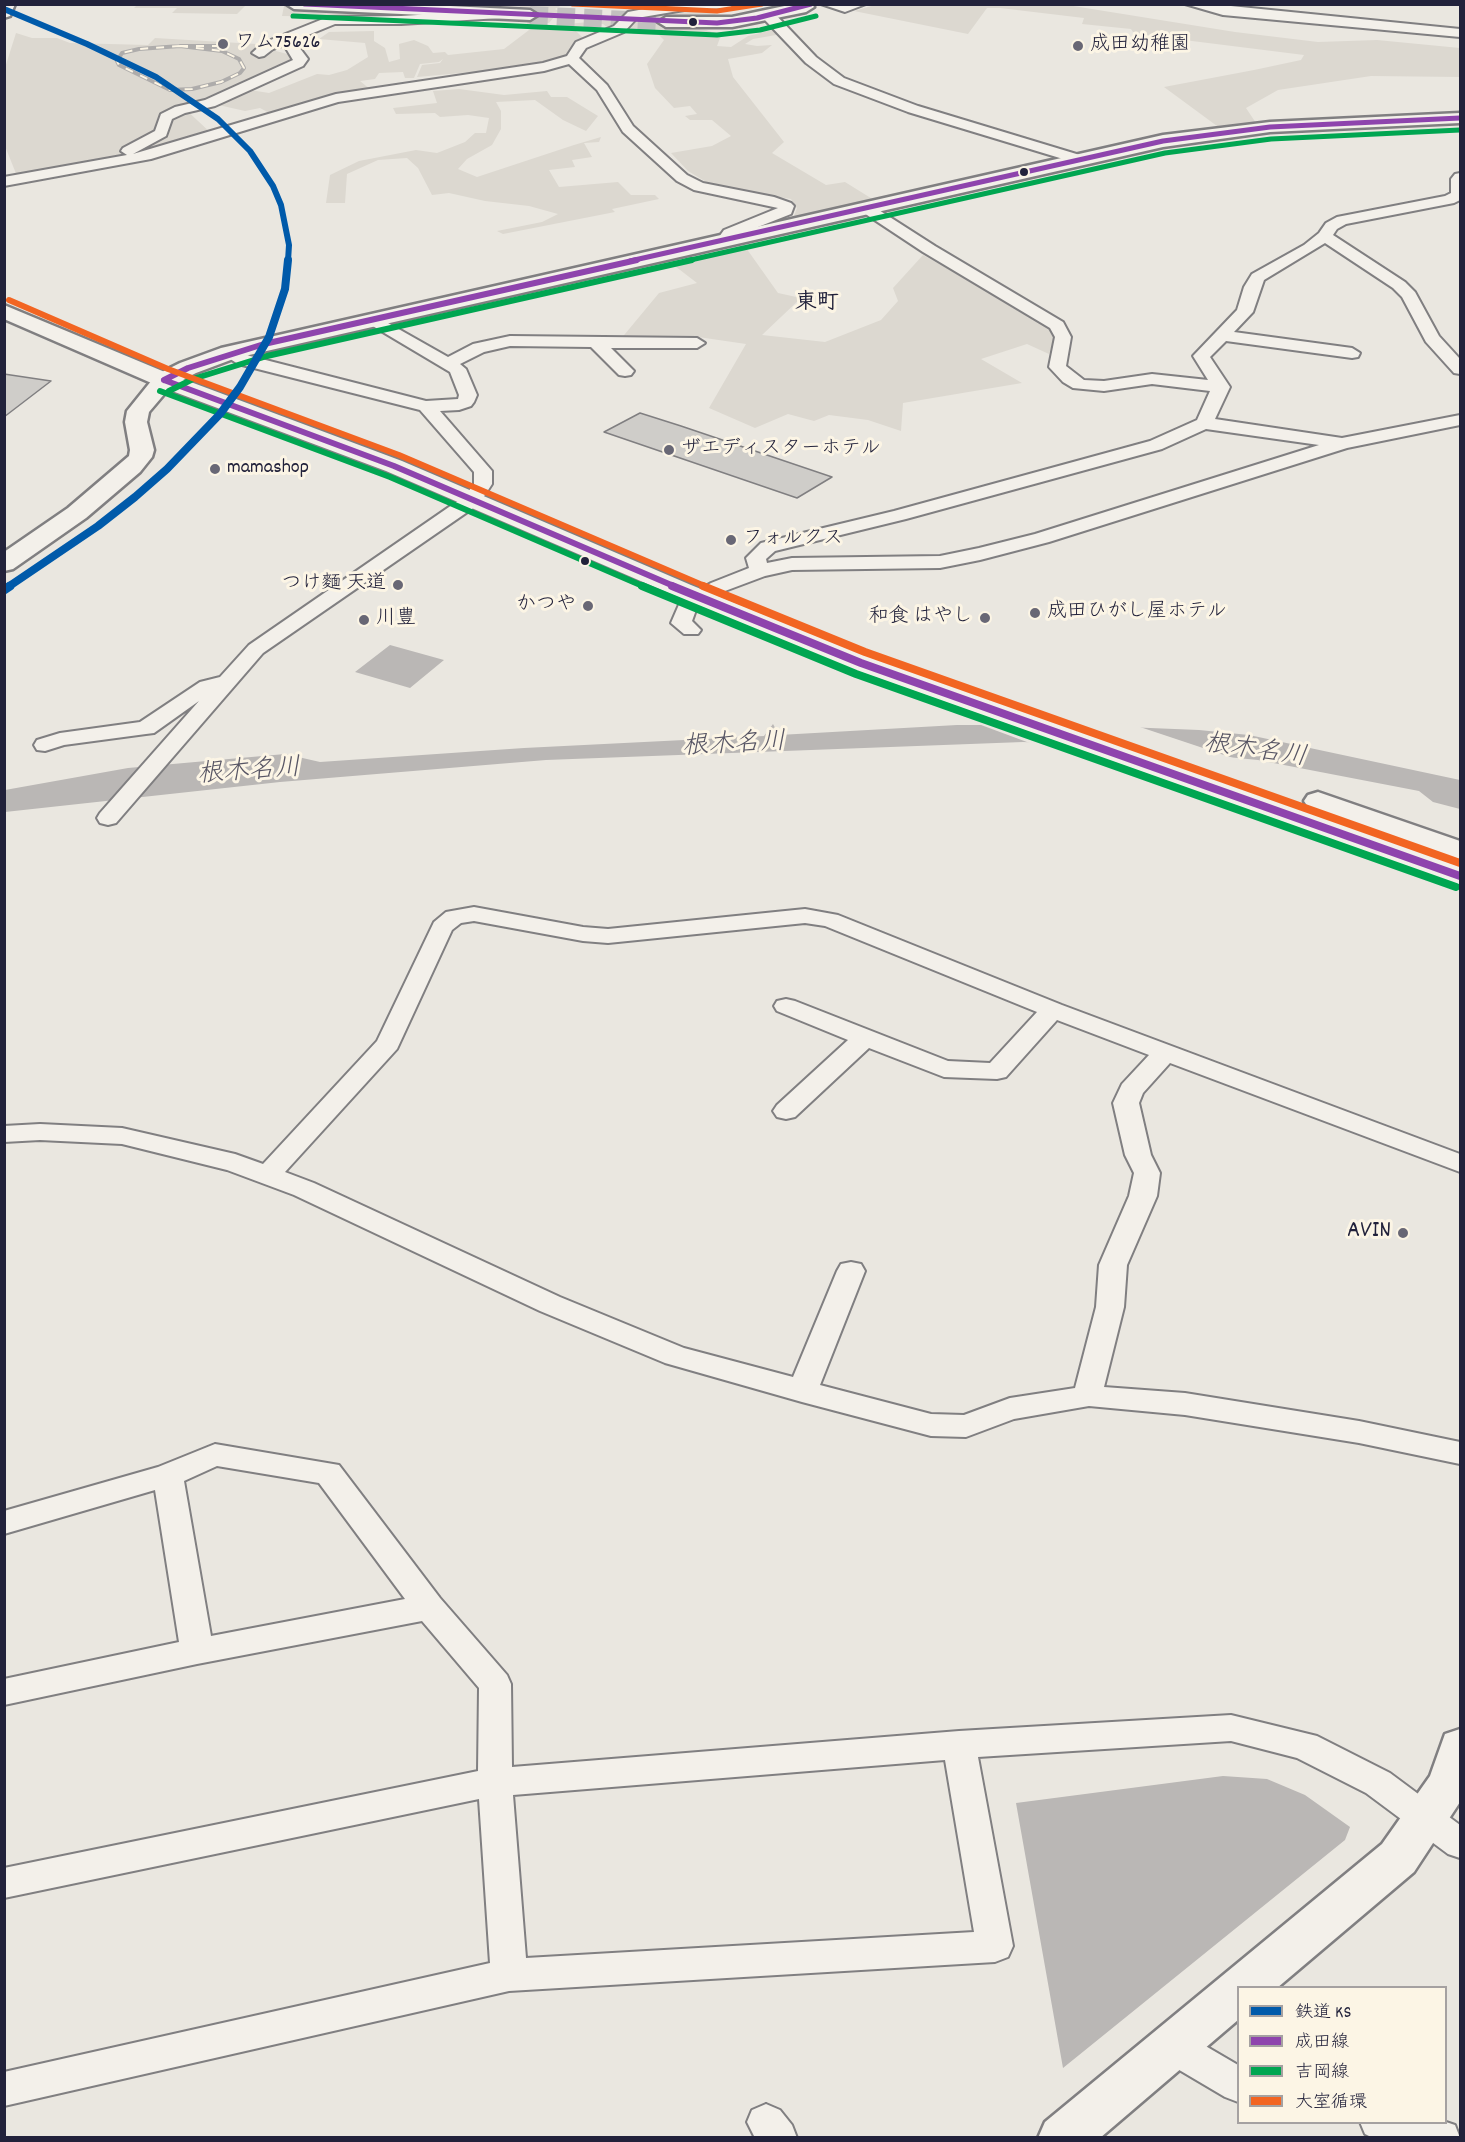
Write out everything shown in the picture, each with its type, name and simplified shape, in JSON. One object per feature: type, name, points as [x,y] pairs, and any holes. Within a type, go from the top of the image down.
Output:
[{"type":"main road","points":[[4,13],[7,4]]},
{"type":"main road","points":[[294,4],[530,15]]},
{"type":"main road","points":[[666,22],[717,23],[769,16],[806,7]]},
{"type":"main road","points":[[4,564],[77,513],[140,458],[142,450],[136,422],[138,411],[164,380],[188,368],[230,353],[1163,141],[1221,132],[1304,125],[1461,118]]},
{"type":"main road","points":[[4,294],[188,368],[709,593],[1461,876]]},
{"type":"main road","points":[[4,311],[164,380],[394,466],[477,492]]},
{"type":"main road","points":[[872,656],[1461,851]]},
{"type":"main road","points":[[1244,1986],[1398,1858],[1450,1782],[1461,1747]]},
{"type":"main road","points":[[1063,2138],[1237,1993]]},
{"type":"street","points":[[429,4],[502,14]]},
{"type":"street","points":[[4,182],[133,158],[187,145],[336,98],[544,67],[572,59],[581,45],[619,29],[633,15],[682,5],[729,4]]},
{"type":"street","points":[[827,4],[845,8],[860,4]]},
{"type":"street","points":[[1191,4],[1223,11],[1461,33]]},
{"type":"street","points":[[259,53],[268,46],[333,20],[401,20],[502,14]]},
{"type":"street","points":[[769,16],[810,60],[839,81],[891,102],[1078,159]]},
{"type":"street","points":[[133,158],[128,150],[161,133],[166,117],[180,110],[210,103],[298,63],[301,59],[290,44],[290,38]]},
{"type":"street","points":[[572,59],[602,88],[628,129],[682,178],[699,187],[769,200],[786,206],[786,211],[782,213],[729,233],[727,237],[729,239]]},
{"type":"street","points":[[1221,387],[1201,356],[1245,312],[1252,287],[1258,277],[1309,248],[1324,236],[1331,226],[1342,220],[1449,200],[1458,195],[1458,178],[1461,177]]},
{"type":"street","points":[[866,208],[929,249],[1057,325],[1063,337],[1057,367],[1074,381],[1104,386],[1160,380],[1221,387]]},
{"type":"street","points":[[1324,236],[1400,285],[1409,295],[1432,338],[1461,369]]},
{"type":"street","points":[[230,353],[244,360],[426,406],[453,406],[465,402],[468,394],[457,369],[372,319]]},
{"type":"street","points":[[1221,335],[1352,353]]},
{"type":"street","points":[[1432,338],[1451,337]]},
{"type":"street","points":[[447,364],[479,348],[510,341],[697,343]]},
{"type":"street","points":[[596,343],[626,371]]},
{"type":"street","points":[[1204,423],[1221,387]]},
{"type":"street","points":[[108,818],[191,725],[225,683],[267,640],[477,492],[485,475],[478,462],[426,406]]},
{"type":"street","points":[[691,630],[681,623],[688,604],[759,571],[792,564],[940,562],[980,554],[1042,538],[1343,443],[1460,421]]},
{"type":"street","points":[[759,571],[756,558],[768,547],[899,515],[1156,445],[1204,423],[1343,443]]},
{"type":"street","points":[[45,745],[60,739],[146,728],[207,686],[225,683]]},
{"type":"street","points":[[268,1175],[388,1044],[442,927],[454,917],[474,914],[583,934],[608,936],[805,916],[830,920],[1053,1010],[1461,1162]]},
{"type":"street","points":[[786,1006],[944,1069],[997,1071],[1053,1010]]},
{"type":"street","points":[[786,1111],[865,1038]]},
{"type":"street","points":[[1089,1396],[1090,1379],[1110,1307],[1113,1265],[1143,1196],[1147,1173],[1138,1155],[1126,1103],[1131,1090],[1167,1051]]},
{"type":"street","points":[[4,1134],[40,1132],[122,1136],[235,1163],[386,1226],[550,1304],[665,1352],[802,1392],[931,1425],[966,1426],[1010,1409],[1089,1396],[1185,1404],[1359,1432],[1461,1453]]},
{"type":"street","points":[[802,1392],[851,1271]]},
{"type":"street","points":[[4,1523],[168,1475],[215,1455],[328,1473],[429,1607],[495,1684],[495,1782],[509,1975]]},
{"type":"street","points":[[168,1475],[197,1651]]},
{"type":"street","points":[[4,1692],[197,1651],[429,1607]]},
{"type":"street","points":[[4,1883],[495,1782],[959,1744],[1231,1728],[1305,1746],[1378,1783],[1461,1844]]},
{"type":"street","points":[[4,2089],[509,1975],[994,1946],[959,1744]]},
{"type":"street","points":[[1172,2046],[1237,2084]]},
{"type":"street","points":[[1387,2124],[1441,2138]]},
{"type":"shaded area","points":[[137,5],[246,5],[237,14],[172,13],[177,8],[134,8]]},
{"type":"shaded area","points":[[521,5],[562,5],[555,9],[559,11],[549,23],[527,24],[530,13],[515,12]]},
{"type":"shaded area","points":[[875,5],[1067,5],[1235,32],[1318,42],[1377,40],[1460,48],[1460,77],[1371,76],[1278,90],[1246,108],[1256,123],[1217,126],[1164,87],[1301,60],[1304,55],[1152,36],[1133,32],[1131,29],[1082,24],[1084,18],[1000,8],[987,8],[968,34],[854,11]]},
{"type":"shaded area","points":[[284,6],[465,15],[398,18],[282,16]]},
{"type":"shaded area","points":[[686,7],[721,7],[722,12],[704,19],[662,19],[665,25],[706,30],[721,35],[717,46],[731,47],[748,36],[776,29],[776,35],[753,39],[745,44],[772,45],[762,53],[728,59],[733,77],[784,142],[772,153],[826,185],[845,182],[874,200],[778,224],[794,216],[797,208],[791,199],[713,186],[688,171],[671,153],[712,146],[731,136],[712,120],[690,120],[685,116],[697,114],[690,106],[674,108],[655,88],[647,64],[664,40],[659,35],[633,34],[627,29],[637,17]]},
{"type":"shaded area","points":[[623,19],[612,31],[603,24],[573,28],[585,40],[564,60],[476,75],[472,72],[417,77],[422,65],[440,63],[443,59],[439,62],[420,64],[414,78],[405,78],[403,72],[379,73],[375,79],[360,81],[371,90],[273,115],[260,108],[245,111],[214,104],[250,90],[269,93],[317,74],[329,75],[347,70],[368,57],[365,43],[319,39],[329,32],[374,31],[374,41],[385,48],[389,62],[400,59],[399,44],[414,40],[428,46],[433,53],[445,52],[448,55],[504,49],[533,27]]},
{"type":"shaded area","points":[[16,33],[32,38],[57,38],[70,43],[148,45],[155,38],[256,44],[256,51],[276,51],[291,55],[296,61],[183,107],[212,134],[144,155],[17,176],[5,146],[4,71]]},
{"type":"shaded area","points":[[459,89],[504,95],[547,91],[551,97],[567,97],[598,116],[586,131],[563,120],[535,100],[496,102],[501,111],[501,129],[492,145],[467,159],[458,169],[477,177],[601,137],[599,142],[584,143],[592,157],[572,160],[575,167],[549,170],[559,187],[618,182],[631,195],[655,195],[659,199],[612,209],[615,212],[503,234],[497,231],[542,222],[558,214],[529,206],[485,201],[449,193],[432,195],[418,168],[407,158],[378,160],[347,174],[345,203],[326,203],[330,175],[359,161],[416,150],[437,153],[465,142],[475,133],[486,133],[489,118],[468,115],[440,117],[435,113],[396,114],[393,108],[437,103],[433,91]]},
{"type":"shaded area","points":[[744,245],[778,293],[801,298],[762,335],[825,342],[881,320],[898,301],[893,288],[923,255],[1053,327],[1056,336],[1049,354],[1027,344],[981,359],[1022,383],[903,403],[901,431],[868,420],[829,415],[814,421],[788,414],[755,428],[709,408],[746,344],[698,337],[620,340],[659,293],[697,283],[671,263]]},
{"type":"water","points":[[390,645],[444,660],[410,688],[355,672]]},
{"type":"water","name":"根木名川","points":[[773,724],[779,735],[957,725],[1077,725],[1199,730],[1249,735],[1460,780],[1460,809],[1433,802],[1419,791],[1258,760],[1114,746],[1023,742],[546,760],[280,782],[5,812],[5,790],[128,768],[285,754],[320,762],[524,748],[764,736]]},
{"type":"water","points":[[1223,1776],[1267,1779],[1305,1795],[1350,1827],[1345,1840],[1063,2068],[1016,1803]]},
{"type":"pier","points":[[973,722],[1131,724],[1245,762],[1114,749],[1035,745]]},
{"type":"building","points":[[4,374],[51,381],[4,417]]},
{"type":"building","points":[[640,413],[832,477],[797,498],[604,432]]},
{"type":"tunnel","points":[[530,15],[666,22]]},
{"type":"railway","points":[[180,46],[225,46]]},
{"type":"railway","points":[[180,46],[222,51],[239,59],[244,68],[240,73],[221,82],[192,89],[170,90],[119,65],[117,61],[122,53],[139,49],[180,46]]},
{"type":"rail line","name":"KS","points":[[4,9],[87,44],[156,77],[218,119],[250,151],[273,186],[281,205],[289,245],[285,289],[269,337],[240,387],[220,414],[167,469],[135,497],[98,526],[4,590]]},
{"type":"transit line","name":"成田線","points":[[305,4],[717,23],[757,18],[811,4]]},
{"type":"transit line","name":"大室循環","points":[[573,4],[717,11],[762,4]]},
{"type":"transit line","name":"吉岡線","points":[[293,16],[717,35],[760,30],[816,16]]},
{"type":"transit line","name":"成田線","points":[[164,380],[188,368],[264,344],[1163,141],[1270,127],[1460,118]]},
{"type":"transit line","name":"吉岡線","points":[[169,391],[193,379],[267,356],[1165,153],[1271,139],[1460,130]]},
{"type":"transit line","name":"大室循環","points":[[9,300],[168,369],[399,455],[687,579],[865,652],[1460,863]]},
{"type":"transit line","name":"成田線","points":[[164,380],[394,466],[682,590],[861,663],[1460,876]]},
{"type":"transit line","name":"吉岡線","points":[[160,391],[390,477],[677,601],[856,674],[1456,887]]},
{"type":"place","name":"ワム75626","points":[[223,44]]},
{"type":"place","name":"成田幼稚園","points":[[1078,46]]},
{"type":"place","name":"ザエディスターホテル","points":[[669,450]]},
{"type":"place","name":"mamashop","points":[[215,469]]},
{"type":"place","name":"フォルクス","points":[[731,540]]},
{"type":"place","name":"つけ麵 天道","points":[[398,585]]},
{"type":"place","name":"かつや","points":[[588,606]]},
{"type":"place","name":"成田ひがし屋ホテル","points":[[1035,613]]},
{"type":"place","name":"和食 はやし","points":[[985,618]]},
{"type":"place","name":"川豊","points":[[364,620]]},
{"type":"place","name":"AVIN","points":[[1403,1233]]},
{"type":"district","name":"東町","points":[[817,305]]}]
